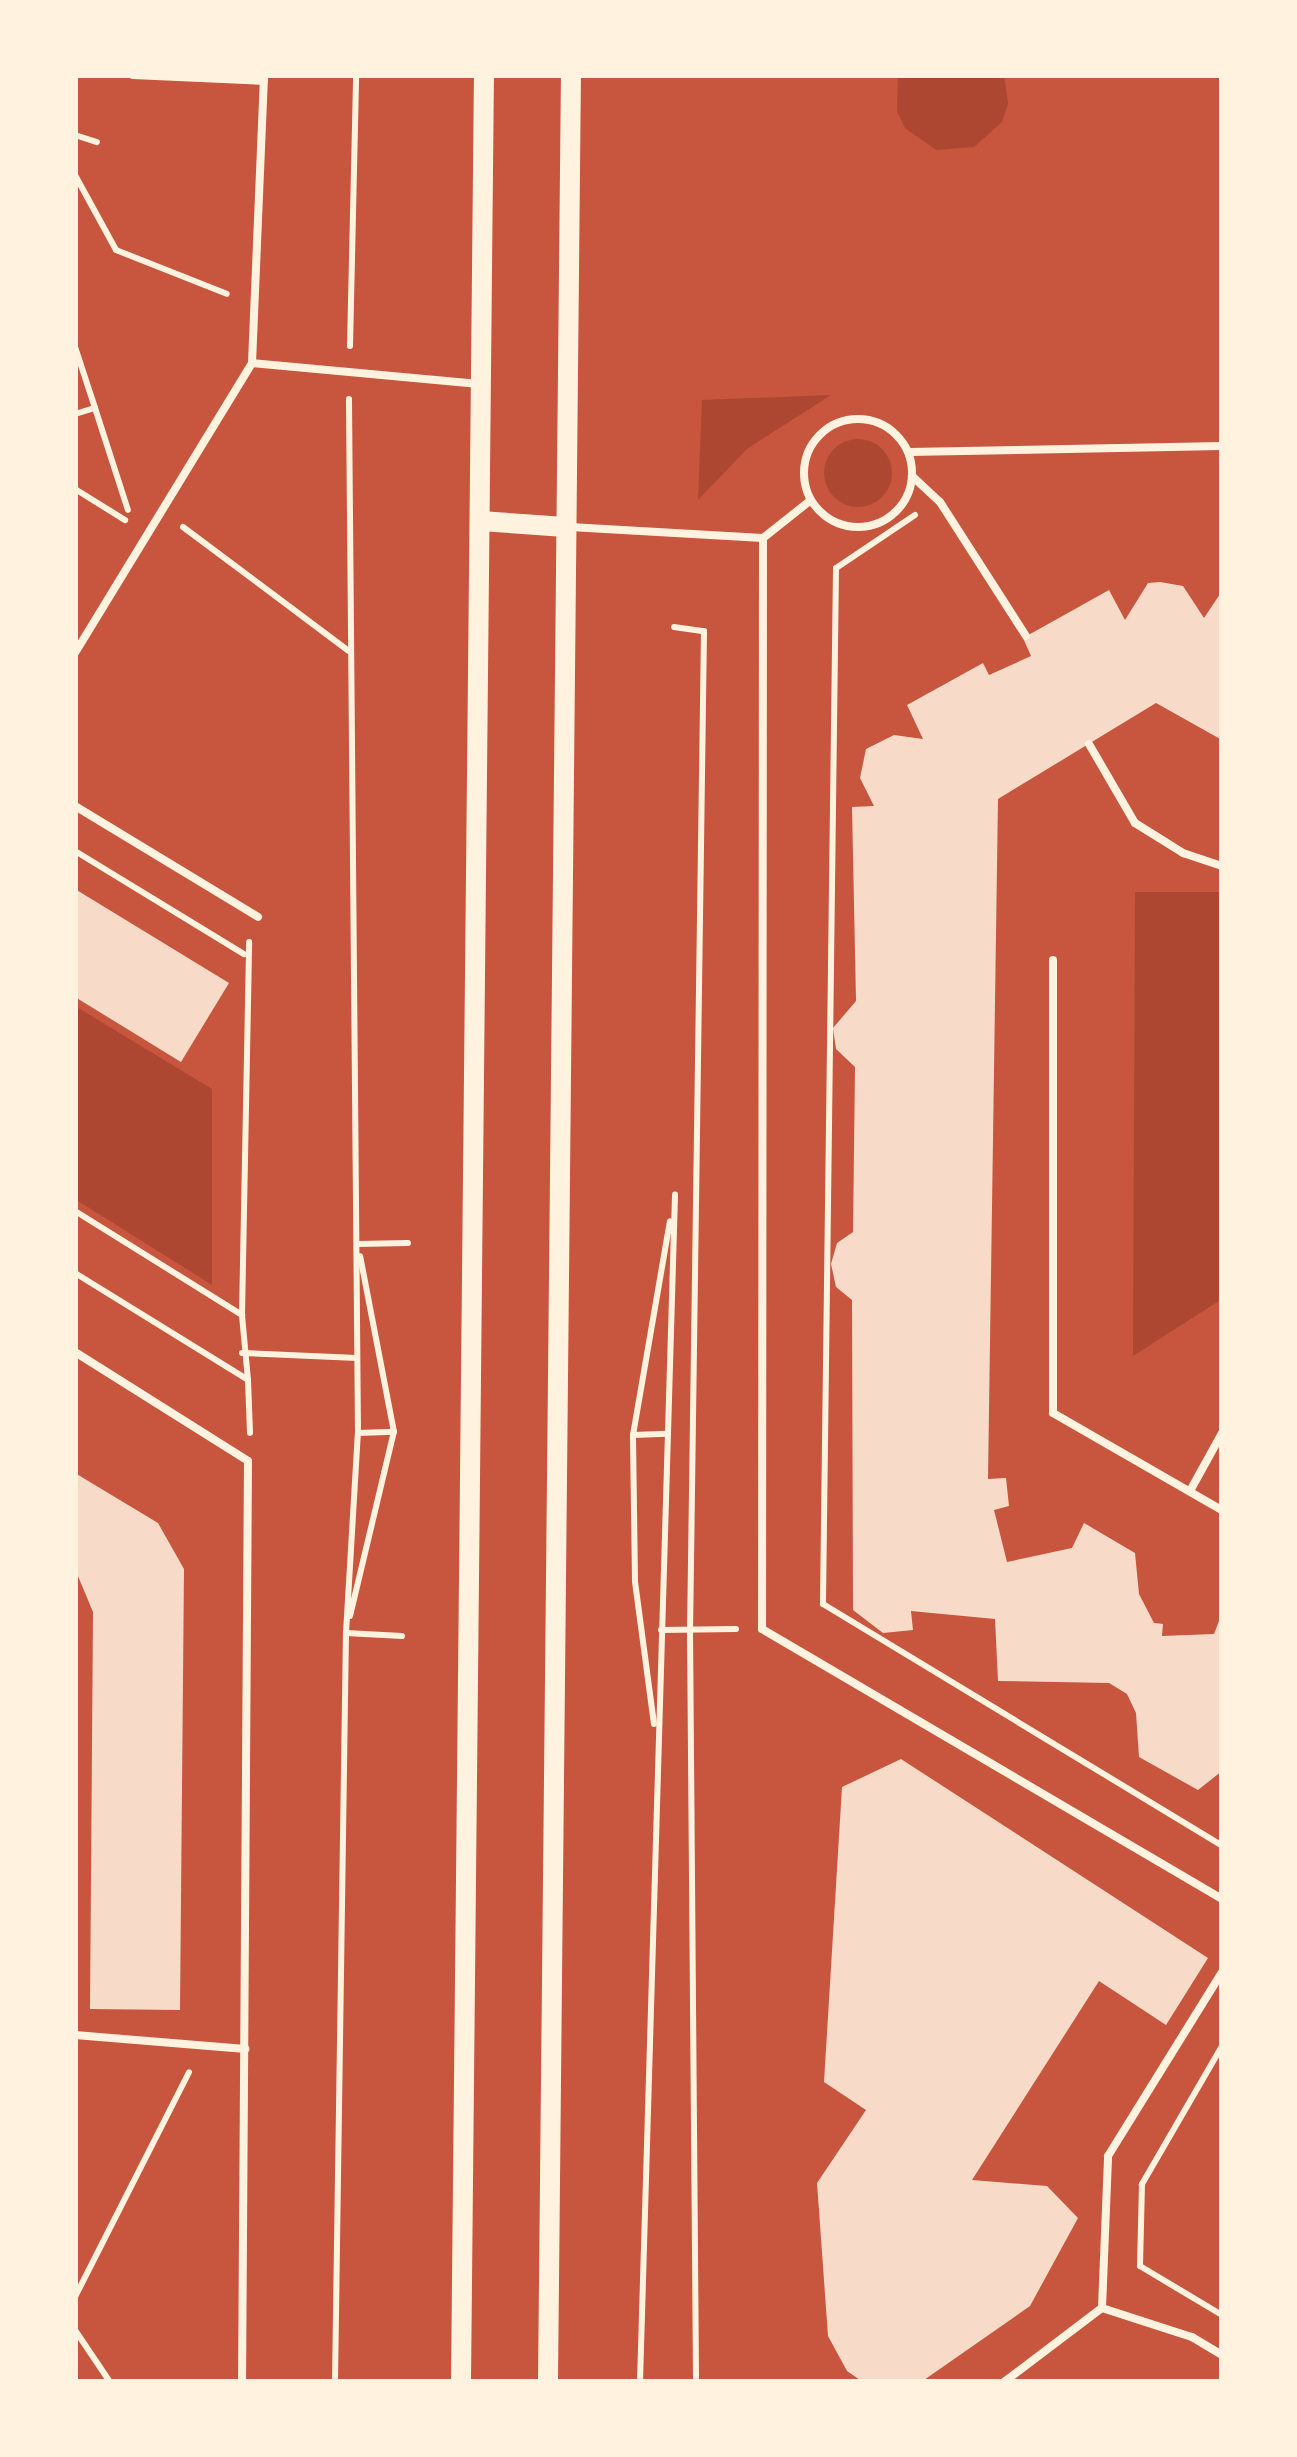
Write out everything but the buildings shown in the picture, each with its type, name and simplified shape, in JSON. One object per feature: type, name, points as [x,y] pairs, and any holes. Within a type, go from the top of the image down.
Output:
[{"type":"main road","points":[[461,2382],[484,75]]},
{"type":"main road","points":[[548,2382],[571,75]]},
{"type":"main road","points":[[480,521],[565,527]]},
{"type":"lane","points":[[75,653],[252,363],[264,78],[133,75]]},
{"type":"lane","points":[[252,363],[479,384]]},
{"type":"lane","points":[[868,420],[885,426],[908,452],[912,476],[900,508],[871,526],[837,523],[812,500],[804,466],[809,449],[833,424],[868,420]]},
{"type":"lane","points":[[908,452],[1222,446]]},
{"type":"lane","points":[[912,476],[940,502],[1026,636]]},
{"type":"lane","points":[[565,527],[763,538],[812,500]]},
{"type":"lane","points":[[763,538],[762,1629],[1222,1899]]},
{"type":"lane","points":[[1088,744],[1135,824],[1183,853],[1222,866]]},
{"type":"lane","points":[[75,806],[258,917]]},
{"type":"lane","points":[[1053,960],[1054,1413],[1222,1510]]},
{"type":"lane","points":[[75,1352],[248,1461],[242,2382]]},
{"type":"lane","points":[[1190,1492],[1222,1433]]},
{"type":"lane","points":[[1102,2308],[1108,2156],[1222,1972]]},
{"type":"lane","points":[[75,2035],[245,2049]]},
{"type":"lane","points":[[1102,2308],[1192,2337],[1222,2354]]},
{"type":"lane","points":[[1004,2382],[1102,2308]]},
{"type":"path","points":[[335,2382],[346,1632],[358,1434],[349,372],[356,75]]},
{"type":"path","points":[[75,135],[98,142]]},
{"type":"path","points":[[75,176],[116,250],[254,304]]},
{"type":"path","points":[[75,347],[134,525],[75,490]]},
{"type":"path","points":[[75,414],[95,408]]},
{"type":"path","points":[[940,502],[892,526],[836,568],[823,1604],[1222,1846]]},
{"type":"path","points":[[162,511],[350,652]]},
{"type":"path","points":[[674,627],[704,631],[690,1630],[696,2382]]},
{"type":"path","points":[[75,851],[244,954],[242,1353],[248,1380],[248,1461]]},
{"type":"path","points":[[640,2382],[675,1194],[633,1434],[635,1581],[657,1745]]},
{"type":"path","points":[[75,1211],[242,1315]]},
{"type":"path","points":[[357,1241],[408,1243]]},
{"type":"path","points":[[346,1632],[394,1432],[357,1241]]},
{"type":"path","points":[[75,1273],[248,1380]]},
{"type":"path","points":[[242,1353],[357,1358]]},
{"type":"path","points":[[358,1434],[394,1432]]},
{"type":"path","points":[[633,1434],[667,1434]]},
{"type":"path","points":[[661,1630],[762,1629]]},
{"type":"path","points":[[346,1632],[402,1636]]},
{"type":"path","points":[[75,2297],[204,2044]]},
{"type":"path","points":[[1222,2046],[1142,2184],[1140,2266],[1222,2315]]},
{"type":"path","points":[[75,2330],[110,2382]]},
{"type":"shaded area","points":[[898,75],[1004,75],[1008,104],[1002,122],[974,147],[936,150],[905,128],[897,111]]},
{"type":"shaded area","points":[[831,395],[747,449],[698,500],[702,400]]},
{"type":"shaded area","points":[[858,439],[871,441],[882,449],[890,460],[890,486],[882,497],[871,505],[858,507],[845,505],[834,497],[826,486],[824,473],[826,460],[834,449],[845,441]]},
{"type":"shaded area","points":[[1135,892],[1222,892],[1222,1299],[1133,1356]]},
{"type":"shaded area","points":[[75,1006],[212,1089],[212,1285],[75,1199]]}]
